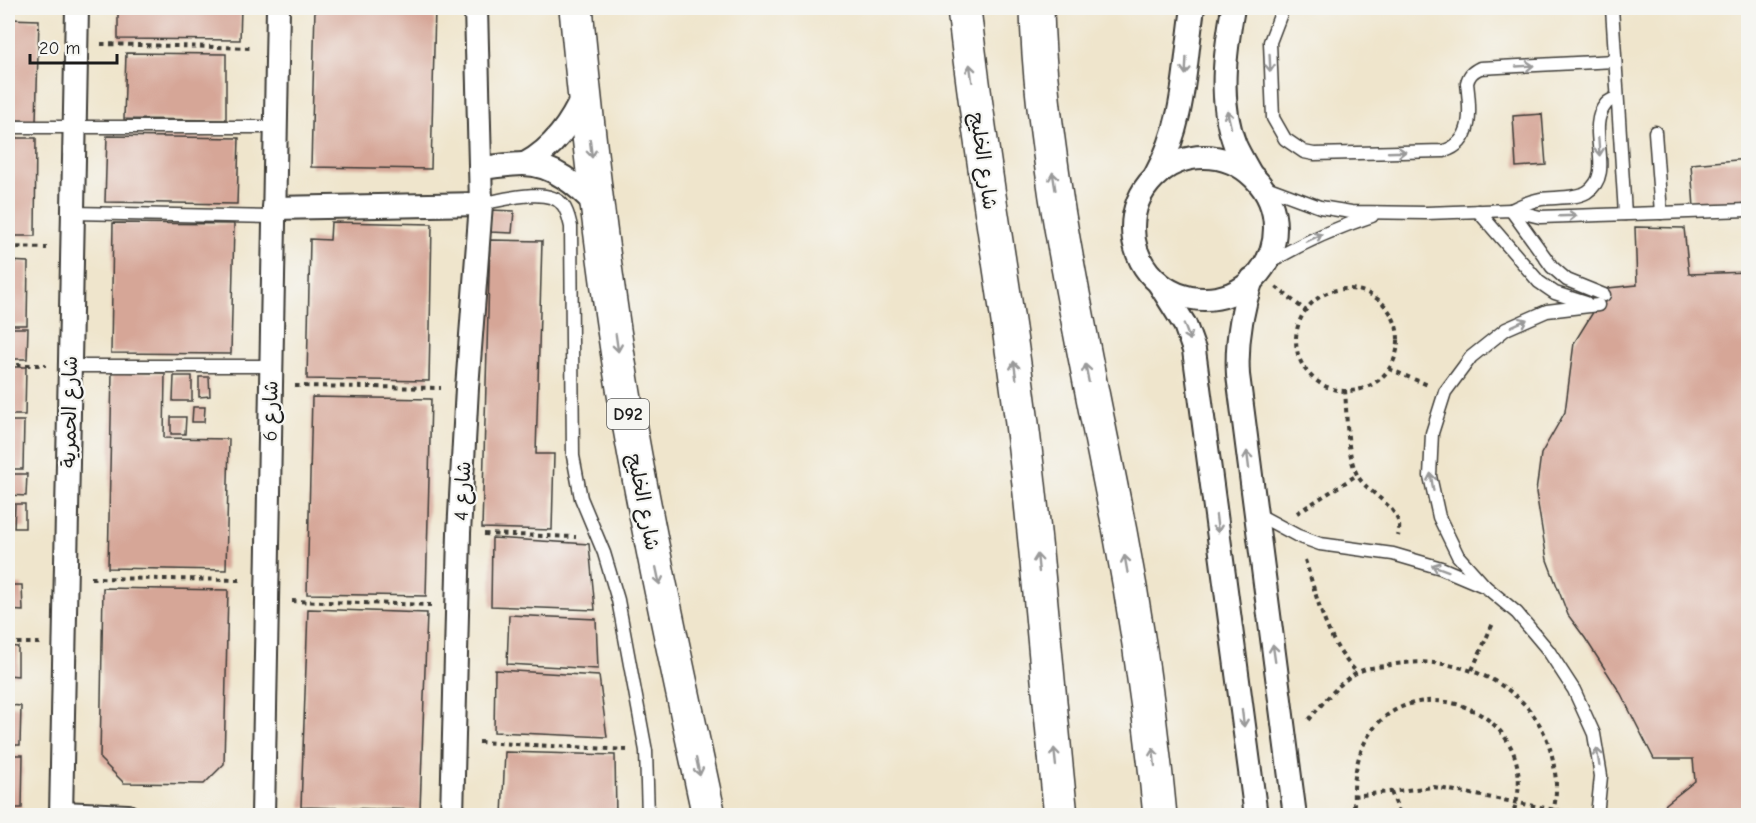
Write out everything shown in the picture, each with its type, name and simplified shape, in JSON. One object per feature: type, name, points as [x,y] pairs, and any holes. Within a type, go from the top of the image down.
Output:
[{"type":"main road","name":"شارع الخليج","points":[[576,8],[597,206],[624,393],[648,525],[709,816]]},
{"type":"main road","name":"شارع الخليج","points":[[963,8],[1024,440],[1061,816]]},
{"type":"main road","points":[[1037,8],[1038,60],[1050,159],[1081,344],[1133,604],[1151,730],[1160,816]]},
{"type":"street","name":"شارع الحمرية","points":[[62,814],[77,8]]},
{"type":"street","name":"شارع 6","points":[[263,816],[278,8]]},
{"type":"street","name":"شارع 4","points":[[452,816],[459,533],[481,204],[476,8]]},
{"type":"street","points":[[1193,8],[1186,79],[1179,116],[1168,152],[1156,176],[1145,189],[1137,204],[1133,220],[1133,238],[1146,269],[1158,282],[1185,325],[1194,350],[1256,816]]},
{"type":"street","points":[[1233,8],[1224,78],[1227,111],[1235,144],[1269,201],[1274,217],[1272,243],[1244,303],[1236,351],[1295,816]]},
{"type":"street","points":[[525,164],[538,157],[558,137],[576,112],[584,94]]},
{"type":"street","points":[[1156,176],[1186,159],[1202,157],[1219,158],[1235,164],[1256,179]]},
{"type":"street","points":[[480,168],[525,164],[541,167],[556,173],[581,189],[597,206]]},
{"type":"street","points":[[274,212],[481,204]]},
{"type":"street","points":[[1158,282],[1188,297],[1205,299],[1238,290],[1257,273]]},
{"type":"street","points":[[62,814],[128,816]]},
{"type":"lane","points":[[1283,8],[1271,34],[1269,50],[1274,118],[1285,139],[1304,152],[1314,154],[1444,151],[1452,148],[1464,137],[1469,127],[1467,83],[1468,76],[1474,71],[1480,68],[1615,61]]},
{"type":"lane","points":[[1612,8],[1625,214]]},
{"type":"lane","points":[[1511,210],[1525,203],[1575,196],[1587,192],[1596,184],[1600,172],[1598,120],[1606,104],[1617,97]]},
{"type":"lane","points":[[8,127],[276,128]]},
{"type":"lane","points":[[1655,132],[1661,213]]},
{"type":"lane","points":[[1256,179],[1320,207],[1351,212],[1511,210],[1540,217],[1749,210]]},
{"type":"lane","points":[[481,204],[537,195],[552,197],[562,204],[568,214],[571,227],[573,456],[581,498],[615,584],[646,751],[648,816]]},
{"type":"lane","points":[[1511,210],[1552,267],[1567,280],[1601,300]]},
{"type":"lane","points":[[1478,211],[1539,282],[1555,293],[1573,300],[1601,300]]},
{"type":"lane","points":[[73,213],[274,212]]},
{"type":"lane","points":[[1257,273],[1290,249],[1320,235],[1382,213]]},
{"type":"lane","points":[[1597,816],[1601,776],[1594,734],[1574,690],[1548,650],[1517,613],[1486,587],[1458,555],[1439,517],[1430,476],[1432,433],[1445,393],[1471,357],[1506,329],[1547,310],[1601,300]]},
{"type":"lane","points":[[70,366],[271,376]]},
{"type":"lane","points":[[1255,513],[1298,536],[1332,546],[1393,555],[1441,568],[1486,587]]},
{"type":"path","points":[[76,44],[277,49]]},
{"type":"path","points":[[8,247],[72,248]]},
{"type":"path","points":[[1257,273],[1306,311]]},
{"type":"path","points":[[1342,289],[1356,289],[1382,302],[1391,313],[1398,341],[1396,355],[1389,369],[1367,387],[1345,390],[1325,386],[1304,366],[1298,353],[1296,338],[1299,324],[1306,311],[1315,300],[1342,289]]},
{"type":"path","points":[[8,365],[70,366]]},
{"type":"path","points":[[1389,369],[1445,393]]},
{"type":"path","points":[[271,376],[467,388]]},
{"type":"path","points":[[1345,390],[1352,462],[1357,475],[1365,486],[1398,516],[1400,531],[1393,555]]},
{"type":"path","points":[[1276,526],[1357,475]]},
{"type":"path","points":[[459,533],[597,538]]},
{"type":"path","points":[[1298,536],[1333,641],[1342,656],[1357,672]]},
{"type":"path","points":[[66,578],[267,590],[457,606]]},
{"type":"path","points":[[1472,670],[1503,601]]},
{"type":"path","points":[[1308,721],[1323,702],[1357,672],[1402,662],[1426,661],[1472,670],[1508,689],[1524,703],[1537,720],[1552,755],[1557,790],[1552,816]]},
{"type":"path","points":[[1355,816],[1353,796],[1358,758],[1373,726],[1385,715],[1399,707],[1428,700],[1458,705],[1471,710],[1484,717],[1506,737],[1518,766],[1518,791],[1512,816]]},
{"type":"path","points":[[453,741],[646,751]]},
{"type":"path","points":[[1353,796],[1434,786],[1584,816]]},
{"type":"path","points":[[1391,792],[1401,816]]},
{"type":"path","points":[[283,816],[323,816]]},
{"type":"building","points":[[118,8],[241,8],[240,40],[118,39]]},
{"type":"building","points":[[315,8],[435,8],[431,169],[311,167]]},
{"type":"building","points":[[8,19],[39,20],[36,121],[8,120]]},
{"type":"building","points":[[126,53],[226,54],[226,120],[124,119]]},
{"type":"building","points":[[1542,114],[1546,165],[1516,167],[1513,116]]},
{"type":"building","points":[[107,136],[239,138],[237,204],[105,202]]},
{"type":"building","points":[[8,138],[36,138],[35,236],[8,236]]},
{"type":"building","points":[[1748,159],[1748,203],[1694,208],[1691,164]]},
{"type":"building","points":[[491,210],[514,211],[512,233],[490,232]]},
{"type":"building","points":[[331,222],[432,224],[429,381],[307,379],[310,239],[330,240]]},
{"type":"building","points":[[113,223],[234,224],[231,354],[111,353]]},
{"type":"building","points":[[1635,227],[1684,228],[1689,274],[1748,272],[1748,816],[1659,816],[1666,804],[1695,781],[1693,759],[1654,759],[1621,694],[1568,615],[1547,560],[1536,492],[1541,454],[1565,412],[1574,343],[1608,288],[1637,285]]},
{"type":"building","points":[[490,240],[542,241],[536,454],[554,454],[552,530],[482,528]]},
{"type":"building","points":[[8,261],[28,262],[27,325],[8,325]]},
{"type":"building","points":[[8,328],[28,328],[27,359],[8,359]]},
{"type":"building","points":[[8,367],[26,367],[25,415],[8,415]]},
{"type":"building","points":[[112,372],[165,373],[164,438],[229,439],[226,570],[108,568]]},
{"type":"building","points":[[174,376],[192,376],[192,401],[173,401]]},
{"type":"building","points":[[199,377],[209,377],[210,396],[199,397]]},
{"type":"building","points":[[312,397],[431,399],[426,596],[307,594]]},
{"type":"building","points":[[193,407],[205,407],[204,422],[192,422]]},
{"type":"building","points":[[171,417],[186,417],[185,434],[171,434]]},
{"type":"building","points":[[8,421],[24,421],[23,469],[8,469]]},
{"type":"building","points":[[10,474],[27,474],[26,496],[9,495]]},
{"type":"building","points":[[15,504],[25,504],[25,528],[14,528]]},
{"type":"building","points":[[492,538],[589,544],[595,610],[491,606]]},
{"type":"building","points":[[8,585],[22,585],[23,611],[8,610]]},
{"type":"building","points":[[103,588],[228,590],[224,764],[204,784],[124,783],[100,759]]},
{"type":"building","points":[[308,609],[427,613],[420,810],[301,807]]},
{"type":"building","points":[[509,615],[596,619],[598,669],[507,664]]},
{"type":"building","points":[[8,646],[18,647],[18,676],[8,675]]},
{"type":"building","points":[[495,670],[599,676],[607,737],[494,732]]},
{"type":"building","points":[[8,705],[21,706],[20,745],[8,745]]},
{"type":"building","points":[[505,752],[615,755],[616,816],[502,816]]},
{"type":"building","points":[[8,755],[23,755],[22,808],[8,808]]}]
